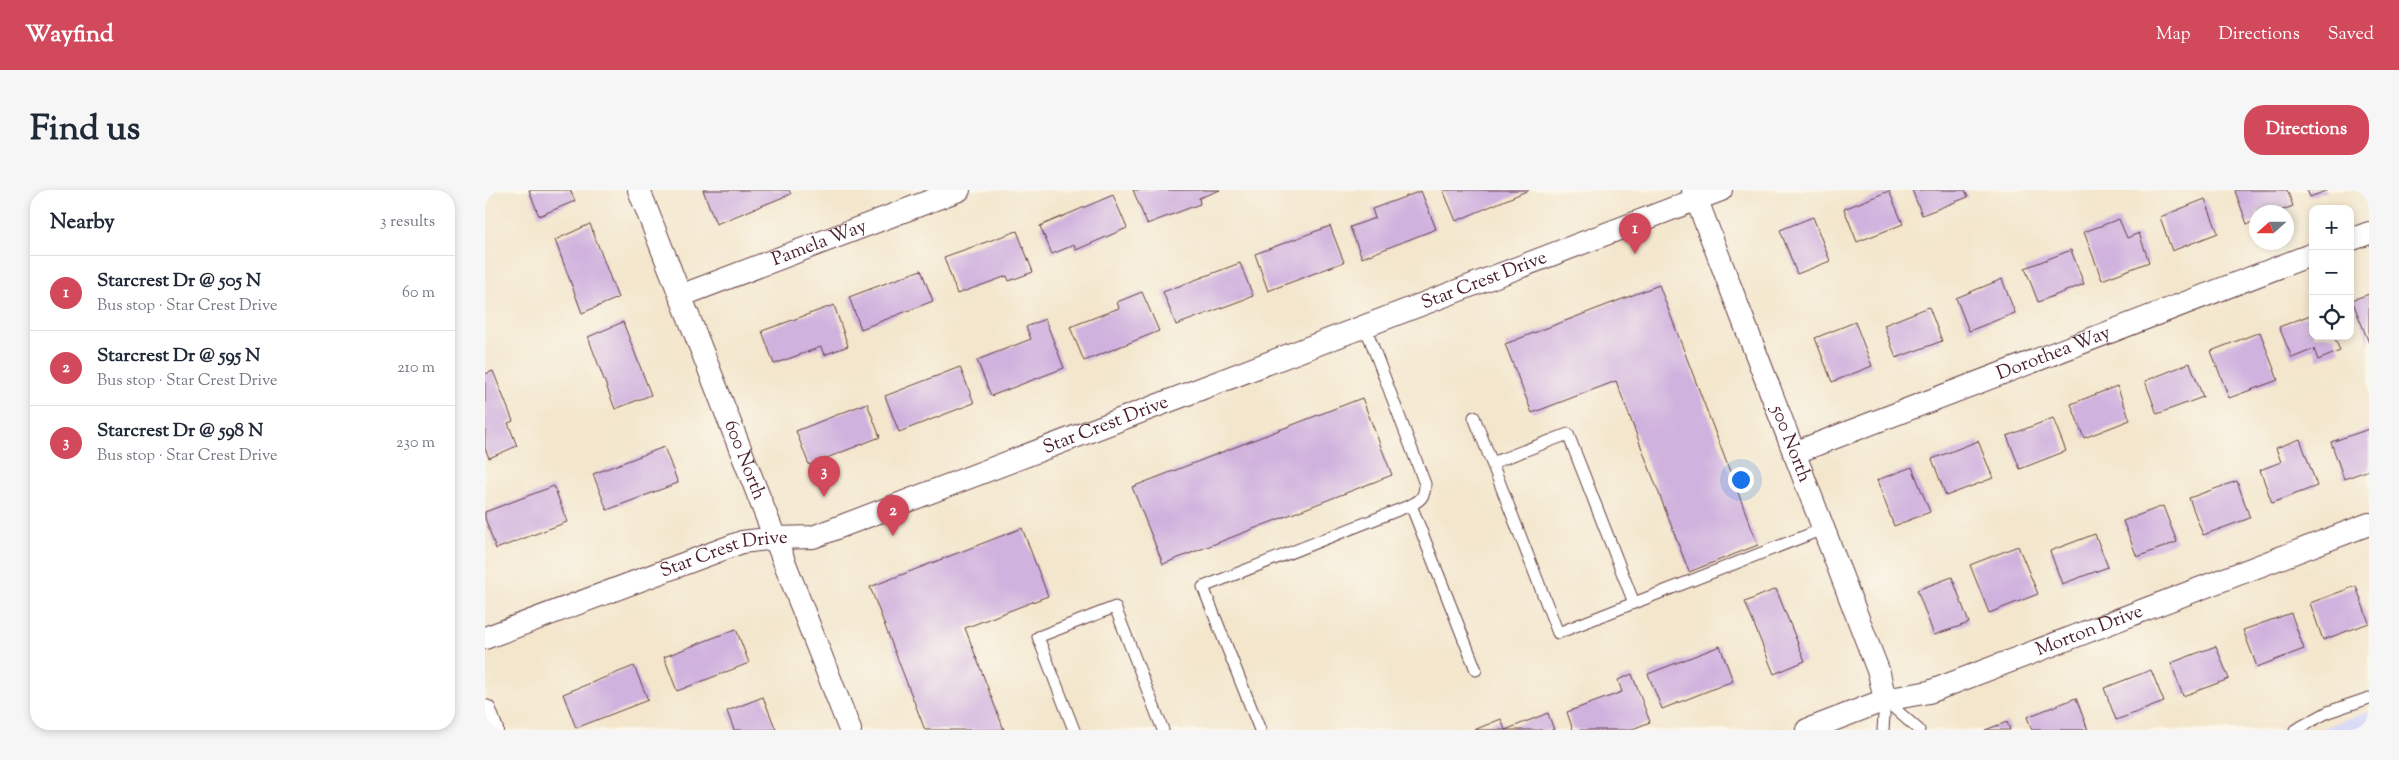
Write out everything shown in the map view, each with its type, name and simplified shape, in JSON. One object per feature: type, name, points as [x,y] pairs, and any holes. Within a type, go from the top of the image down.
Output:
[{"type":"street","name":"600 North","points":[[639,190],[851,730]]},
{"type":"street","name":"Pamela Way","points":[[680,296],[959,190]]},
{"type":"street","name":"Star Crest Drive","points":[[485,638],[742,542],[775,538],[813,537],[1365,326],[1695,195],[1721,190]]},
{"type":"street","name":"500 North","points":[[1695,195],[1879,673],[1885,700]]},
{"type":"street","points":[[2354,239],[2369,233]]},
{"type":"street","name":"Dorothea Way","points":[[1794,452],[2309,256]]},
{"type":"street","name":"Morton Drive","points":[[1807,730],[1885,700],[1929,692],[2369,524]]},
{"type":"street","points":[[485,711],[492,730]]},
{"type":"lane","points":[[1260,730],[1203,586],[1411,505],[1420,500],[1425,494],[1425,484],[1365,326]]},
{"type":"lane","points":[[1474,417],[1558,633],[1823,530]]},
{"type":"lane","points":[[1492,463],[1567,434],[1634,603]]},
{"type":"lane","points":[[1411,505],[1476,670]]},
{"type":"lane","points":[[1074,730],[1038,637],[1115,607],[1163,730]]},
{"type":"lane","points":[[2295,730],[2328,712],[2369,698]]},
{"type":"lane","points":[[1883,730],[1885,700]]},
{"type":"lane","points":[[1885,700],[1919,730]]},
{"type":"shaded area","points":[[2369,711],[2369,730],[2318,730]]},
{"type":"building","points":[[529,190],[570,190],[575,201],[539,216]]},
{"type":"building","points":[[703,190],[789,190],[791,194],[716,224]]},
{"type":"building","points":[[1133,190],[1220,190],[1199,198],[1200,204],[1147,224]]},
{"type":"building","points":[[1443,190],[1529,190],[1456,221]]},
{"type":"building","points":[[1912,190],[1965,190],[1968,197],[1922,215]]},
{"type":"building","points":[[2287,190],[2293,205],[2249,205],[2249,223],[2247,224],[2235,191]]},
{"type":"building","points":[[2307,190],[2328,190],[2310,197]]},
{"type":"building","points":[[1421,191],[1436,229],[1362,258],[1350,227],[1375,218],[1372,209]]},
{"type":"building","points":[[1889,191],[1903,224],[1857,242],[1844,209]]},
{"type":"building","points":[[1113,195],[1127,228],[1076,250],[1074,245],[1052,254],[1040,226]]},
{"type":"building","points":[[2205,199],[2218,233],[2172,251],[2160,217]]},
{"type":"building","points":[[1813,217],[1830,261],[1797,274],[1780,230]]},
{"type":"building","points":[[2119,219],[2127,238],[2139,233],[2149,262],[2102,280],[2084,232]]},
{"type":"building","points":[[590,224],[618,298],[582,313],[555,240]]},
{"type":"building","points":[[1330,226],[1344,262],[1268,291],[1255,254]]},
{"type":"building","points":[[1017,231],[1033,272],[1009,281],[1007,276],[957,294],[944,257]]},
{"type":"building","points":[[2071,250],[2084,284],[2038,302],[2025,268]]},
{"type":"building","points":[[1240,263],[1253,296],[1176,325],[1163,292]]},
{"type":"building","points":[[921,270],[933,301],[861,329],[849,297]]},
{"type":"building","points":[[2002,279],[2015,313],[1969,331],[1956,298]]},
{"type":"building","points":[[1659,285],[1758,545],[1689,572],[1616,381],[1532,413],[1505,344]]},
{"type":"building","points":[[1142,292],[1159,331],[1084,361],[1070,327],[1119,308],[1117,302]]},
{"type":"building","points":[[2369,294],[2369,343],[2354,305],[2354,299]]},
{"type":"building","points":[[834,305],[848,346],[824,355],[821,347],[774,364],[762,331]]},
{"type":"building","points":[[1929,307],[1942,341],[1896,358],[1884,325]]},
{"type":"building","points":[[2309,316],[2309,340],[2336,340],[2340,351],[2318,360],[2314,349],[2292,358],[2279,327]]},
{"type":"building","points":[[1045,319],[1064,368],[991,396],[977,360],[1031,339],[1026,327]]},
{"type":"building","points":[[623,322],[651,395],[615,409],[588,337]]},
{"type":"building","points":[[1855,322],[1872,366],[1832,382],[1815,338]]},
{"type":"building","points":[[2260,332],[2278,380],[2229,398],[2211,351]]},
{"type":"building","points":[[2190,363],[2203,397],[2157,414],[2145,381]]},
{"type":"building","points":[[960,367],[974,403],[899,432],[885,396]]},
{"type":"building","points":[[493,371],[513,421],[508,423],[517,446],[489,458],[485,448],[485,374]]},
{"type":"building","points":[[2117,386],[2130,420],[2084,438],[2071,404]]},
{"type":"building","points":[[1362,398],[1392,475],[1163,564],[1132,487]]},
{"type":"building","points":[[867,403],[880,437],[809,465],[796,431]]},
{"type":"building","points":[[2053,418],[2066,451],[2020,469],[2007,436]]},
{"type":"building","points":[[2369,429],[2369,470],[2344,479],[2331,442]]},
{"type":"building","points":[[2300,439],[2317,486],[2272,503],[2260,470],[2281,462],[2276,448]]},
{"type":"building","points":[[1978,441],[1993,478],[1946,496],[1932,459]]},
{"type":"building","points":[[664,447],[678,483],[607,510],[593,474]]},
{"type":"building","points":[[1912,467],[1930,512],[1894,526],[1877,480]]},
{"type":"building","points":[[2237,481],[2250,518],[2203,535],[2189,498]]},
{"type":"building","points":[[554,486],[567,522],[496,549],[485,518],[485,512]]},
{"type":"building","points":[[2163,506],[2177,542],[2137,557],[2123,521]]},
{"type":"building","points":[[1022,528],[1048,596],[965,628],[1004,730],[925,730],[870,587]]},
{"type":"building","points":[[2095,534],[2108,567],[2062,584],[2050,551]]},
{"type":"building","points":[[2018,546],[2038,594],[1989,613],[1970,565]]},
{"type":"building","points":[[1952,577],[1969,623],[1934,635],[1917,590]]},
{"type":"building","points":[[2356,586],[2369,623],[2323,640],[2310,603]]},
{"type":"building","points":[[1776,589],[1805,661],[1774,674],[1745,602]]},
{"type":"building","points":[[2291,613],[2304,649],[2257,667],[2243,630]]},
{"type":"building","points":[[736,629],[749,663],[677,691],[664,657]]},
{"type":"building","points":[[1720,646],[1733,681],[1662,709],[1648,674]]},
{"type":"building","points":[[2216,646],[2229,679],[2183,696],[2171,663]]},
{"type":"building","points":[[634,666],[648,700],[576,728],[563,694]]},
{"type":"building","points":[[2151,670],[2164,702],[2116,720],[2104,688]]},
{"type":"building","points":[[1632,674],[1650,722],[1630,730],[1573,730],[1567,712],[1622,692],[1618,680]]},
{"type":"building","points":[[763,697],[776,730],[734,730],[727,711]]},
{"type":"building","points":[[2076,698],[2088,730],[2032,730],[2027,717]]},
{"type":"building","points":[[1548,713],[1554,730],[1505,730]]},
{"type":"building","points":[[1501,719],[1505,730],[1474,730]]},
{"type":"building","points":[[2007,722],[2010,730],[1985,730]]},
{"type":"place","name":"Starcrest Dr @ 505 N","points":[[1635,254]]},
{"type":"place","name":"Starcrest Dr @ 598 N","points":[[824,497]]},
{"type":"place","name":"Starcrest Dr @ 595 N","points":[[893,536]]}]
